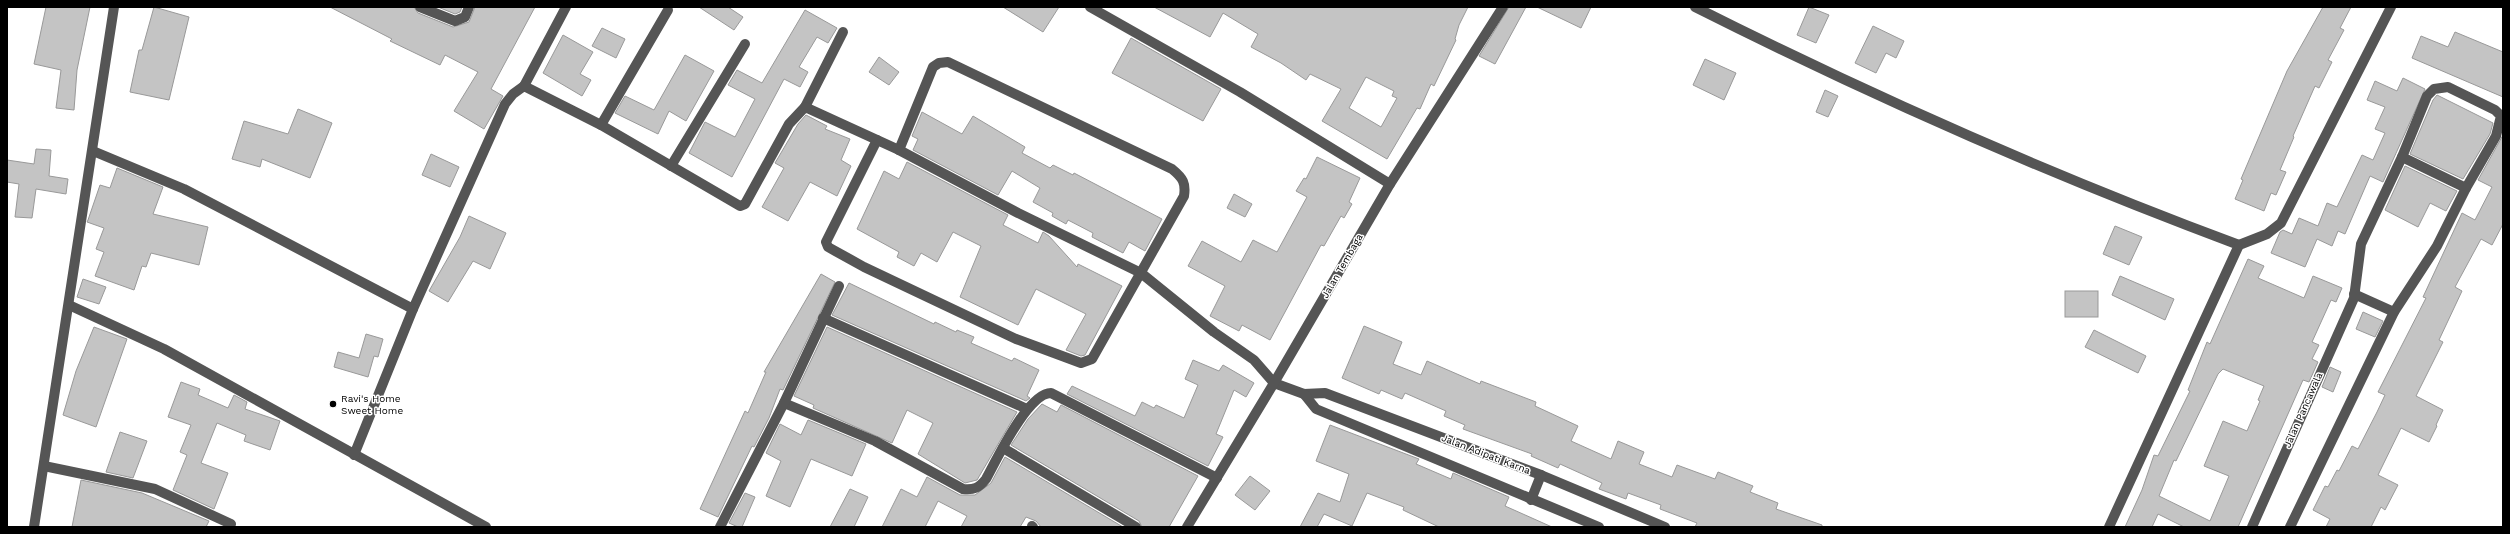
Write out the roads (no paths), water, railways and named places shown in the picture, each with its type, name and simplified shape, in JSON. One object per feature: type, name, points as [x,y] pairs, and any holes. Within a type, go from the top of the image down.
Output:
[{"type":"street","points":[[34,527],[114,7]]},
{"type":"street","points":[[420,7],[455,21],[465,17],[469,7]]},
{"type":"street","points":[[354,455],[413,309],[505,104],[513,94],[524,86],[566,7]]},
{"type":"street","points":[[1090,7],[1240,92],[1390,184]]},
{"type":"street","points":[[1694,7],[1812,64],[1994,147],[2125,203],[2239,245],[2267,234],[2281,222],[2391,7]]},
{"type":"street","name":"Jalan Tembaga","points":[[1186,527],[1274,383],[1390,184],[1498,9]]},
{"type":"street","points":[[600,125],[668,10]]},
{"type":"street","points":[[524,86],[600,125],[743,206],[789,124],[805,107],[843,32]]},
{"type":"street","points":[[671,166],[745,44]]},
{"type":"street","points":[[877,140],[826,242],[832,251],[864,268],[1016,339],[1081,363],[1092,359],[1184,196],[1186,187],[1182,177],[1172,169],[948,62],[939,63],[933,67],[899,150]]},
{"type":"street","name":"Jalan Pancawala","points":[[2254,527],[2354,298],[2361,244],[2402,157],[2427,96],[2434,89],[2448,87],[2495,110],[2501,116],[2501,124],[2466,188]]},
{"type":"street","points":[[805,107],[899,150],[1018,213],[1141,273],[1214,332],[1254,360],[1274,383]]},
{"type":"street","points":[[93,151],[184,189],[413,309]]},
{"type":"street","points":[[2290,527],[2394,312],[2437,246],[2466,188],[2402,157]]},
{"type":"street","points":[[2109,527],[2239,245]]},
{"type":"street","points":[[720,527],[784,403],[839,286]]},
{"type":"street","points":[[2354,294],[2394,312]]},
{"type":"street","points":[[69,305],[164,349],[486,527]]},
{"type":"street","points":[[823,318],[1027,409]]},
{"type":"street","name":"Jalan Adipati Karna","points":[[1274,383],[1302,393],[1325,393],[1541,476],[1665,527]]},
{"type":"street","points":[[784,403],[874,441],[963,489],[970,490],[981,485],[1027,409],[1040,395],[1051,393],[1217,478]]},
{"type":"street","name":"Jalan Adipati Karna","points":[[1302,393],[1316,409],[1531,500],[1599,527]]},
{"type":"street","points":[[1003,448],[1136,527]]},
{"type":"street","points":[[44,466],[155,489],[231,524]]},
{"type":"street","points":[[1531,500],[1541,476]]},
{"type":"place","name":"Ravi's Home Sweet Home","points":[[333,404]]}]
